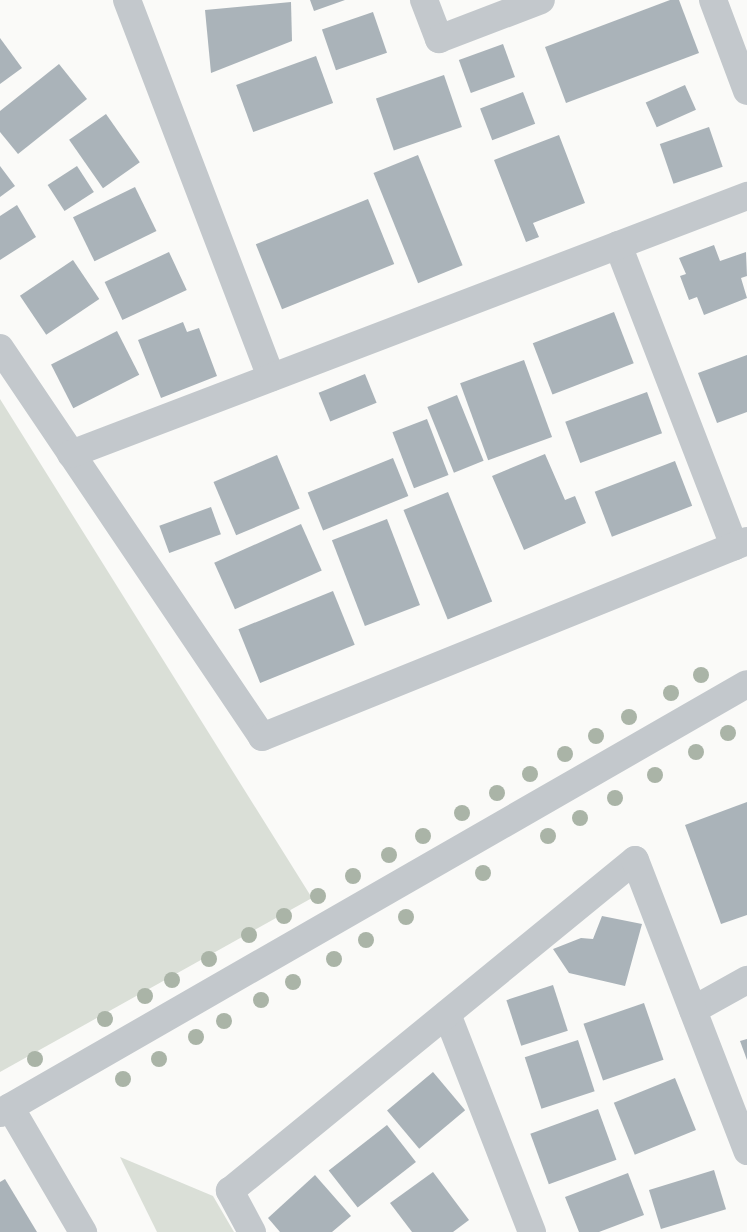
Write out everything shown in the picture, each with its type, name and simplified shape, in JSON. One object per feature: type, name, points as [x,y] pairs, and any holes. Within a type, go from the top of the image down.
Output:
[{"type":"street","points":[[127,0],[271,378]]},
{"type":"street","points":[[424,0],[439,39],[541,0]]},
{"type":"street","points":[[713,0],[747,90]]},
{"type":"street","points":[[71,454],[747,196]]},
{"type":"street","points":[[0,348],[262,737],[741,543],[618,245]]},
{"type":"street","points":[[83,1232],[5,1110],[747,684]]},
{"type":"street","points":[[252,1232],[230,1191],[635,860],[747,1151]]},
{"type":"street","points":[[693,1010],[747,980]]},
{"type":"street","points":[[447,1014],[532,1232]]},
{"type":"shaded area","points":[[0,399],[312,898],[0,1072]]},
{"type":"shaded area","points":[[120,1157],[213,1196],[234,1232],[157,1232]]},
{"type":"building","points":[[310,0],[345,0],[314,11]]},
{"type":"building","points":[[670,0],[679,0],[699,53],[566,103],[545,47]]},
{"type":"building","points":[[291,2],[292,41],[211,73],[205,10]]},
{"type":"building","points":[[373,12],[387,53],[336,70],[322,30]]},
{"type":"building","points":[[0,38],[22,68],[0,84]]},
{"type":"building","points":[[503,44],[515,77],[471,93],[459,60]]},
{"type":"building","points":[[316,56],[333,103],[253,132],[236,85]]},
{"type":"building","points":[[59,64],[87,99],[18,154],[0,132],[0,111]]},
{"type":"building","points":[[444,75],[462,127],[394,150],[376,98]]},
{"type":"building","points":[[685,85],[696,110],[657,127],[646,102]]},
{"type":"building","points":[[523,92],[535,124],[492,140],[480,108]]},
{"type":"building","points":[[106,114],[140,162],[103,188],[69,140]]},
{"type":"building","points":[[709,127],[723,167],[674,184],[660,144]]},
{"type":"building","points":[[559,135],[585,203],[533,223],[539,237],[526,242],[494,160]]},
{"type":"building","points":[[418,155],[463,265],[418,283],[373,173]]},
{"type":"building","points":[[0,166],[15,186],[0,197]]},
{"type":"building","points":[[77,166],[94,192],[65,211],[48,185]]},
{"type":"building","points":[[135,187],[156,231],[94,261],[73,217]]},
{"type":"building","points":[[368,199],[394,264],[282,309],[256,244]]},
{"type":"building","points":[[17,205],[36,237],[0,260],[0,216]]},
{"type":"building","points":[[714,245],[720,261],[746,252],[747,276],[741,278],[747,298],[704,315],[697,297],[689,300],[680,276],[686,274],[679,258]]},
{"type":"building","points":[[169,252],[187,290],[122,320],[105,282]]},
{"type":"building","points":[[73,260],[99,299],[46,335],[20,296]]},
{"type":"building","points":[[614,312],[634,363],[552,395],[533,343]]},
{"type":"building","points":[[183,322],[187,332],[199,328],[217,376],[161,398],[138,340]]},
{"type":"building","points":[[117,331],[139,375],[73,408],[51,365]]},
{"type":"building","points":[[747,355],[747,412],[717,423],[698,373]]},
{"type":"building","points":[[524,360],[552,437],[488,460],[460,383]]},
{"type":"building","points":[[365,374],[377,403],[330,421],[319,393]]},
{"type":"building","points":[[647,392],[662,433],[580,463],[565,422]]},
{"type":"building","points":[[457,395],[484,461],[454,473],[427,407]]},
{"type":"building","points":[[427,419],[449,475],[414,488],[392,432]]},
{"type":"building","points":[[545,454],[565,500],[575,496],[586,523],[524,550],[492,476]]},
{"type":"building","points":[[277,455],[300,508],[236,535],[213,482]]},
{"type":"building","points":[[393,458],[408,496],[323,530],[308,492]]},
{"type":"building","points":[[675,461],[692,506],[612,537],[595,492]]},
{"type":"building","points":[[448,492],[492,601],[448,619],[403,510]]},
{"type":"building","points":[[211,507],[221,534],[169,553],[159,526]]},
{"type":"building","points":[[387,519],[420,605],[365,626],[332,540]]},
{"type":"building","points":[[301,524],[322,571],[235,609],[214,563]]},
{"type":"building","points":[[333,591],[355,645],[260,683],[238,629]]},
{"type":"building","points":[[747,802],[747,915],[721,924],[685,825]]},
{"type":"building","points":[[602,916],[642,924],[625,986],[569,973],[553,949],[581,938],[593,939]]},
{"type":"building","points":[[553,985],[568,1031],[521,1046],[506,1000]]},
{"type":"building","points":[[644,1003],[664,1060],[603,1081],[583,1024]]},
{"type":"building","points":[[747,1039],[747,1060],[740,1041]]},
{"type":"building","points":[[578,1040],[595,1091],[541,1109],[525,1057]]},
{"type":"building","points":[[433,1072],[465,1110],[419,1149],[387,1111]]},
{"type":"building","points":[[675,1078],[696,1130],[635,1155],[614,1103]]},
{"type":"building","points":[[598,1109],[616,1160],[549,1184],[530,1134]]},
{"type":"building","points":[[387,1125],[416,1162],[358,1208],[329,1171]]},
{"type":"building","points":[[714,1170],[726,1209],[661,1229],[649,1190]]},
{"type":"building","points":[[433,1172],[469,1220],[453,1232],[412,1232],[390,1203]]},
{"type":"building","points":[[628,1173],[644,1215],[599,1232],[579,1232],[565,1197]]},
{"type":"building","points":[[315,1175],[351,1216],[332,1232],[280,1232],[268,1218]]},
{"type":"building","points":[[5,1179],[37,1232],[0,1232],[0,1182]]}]
